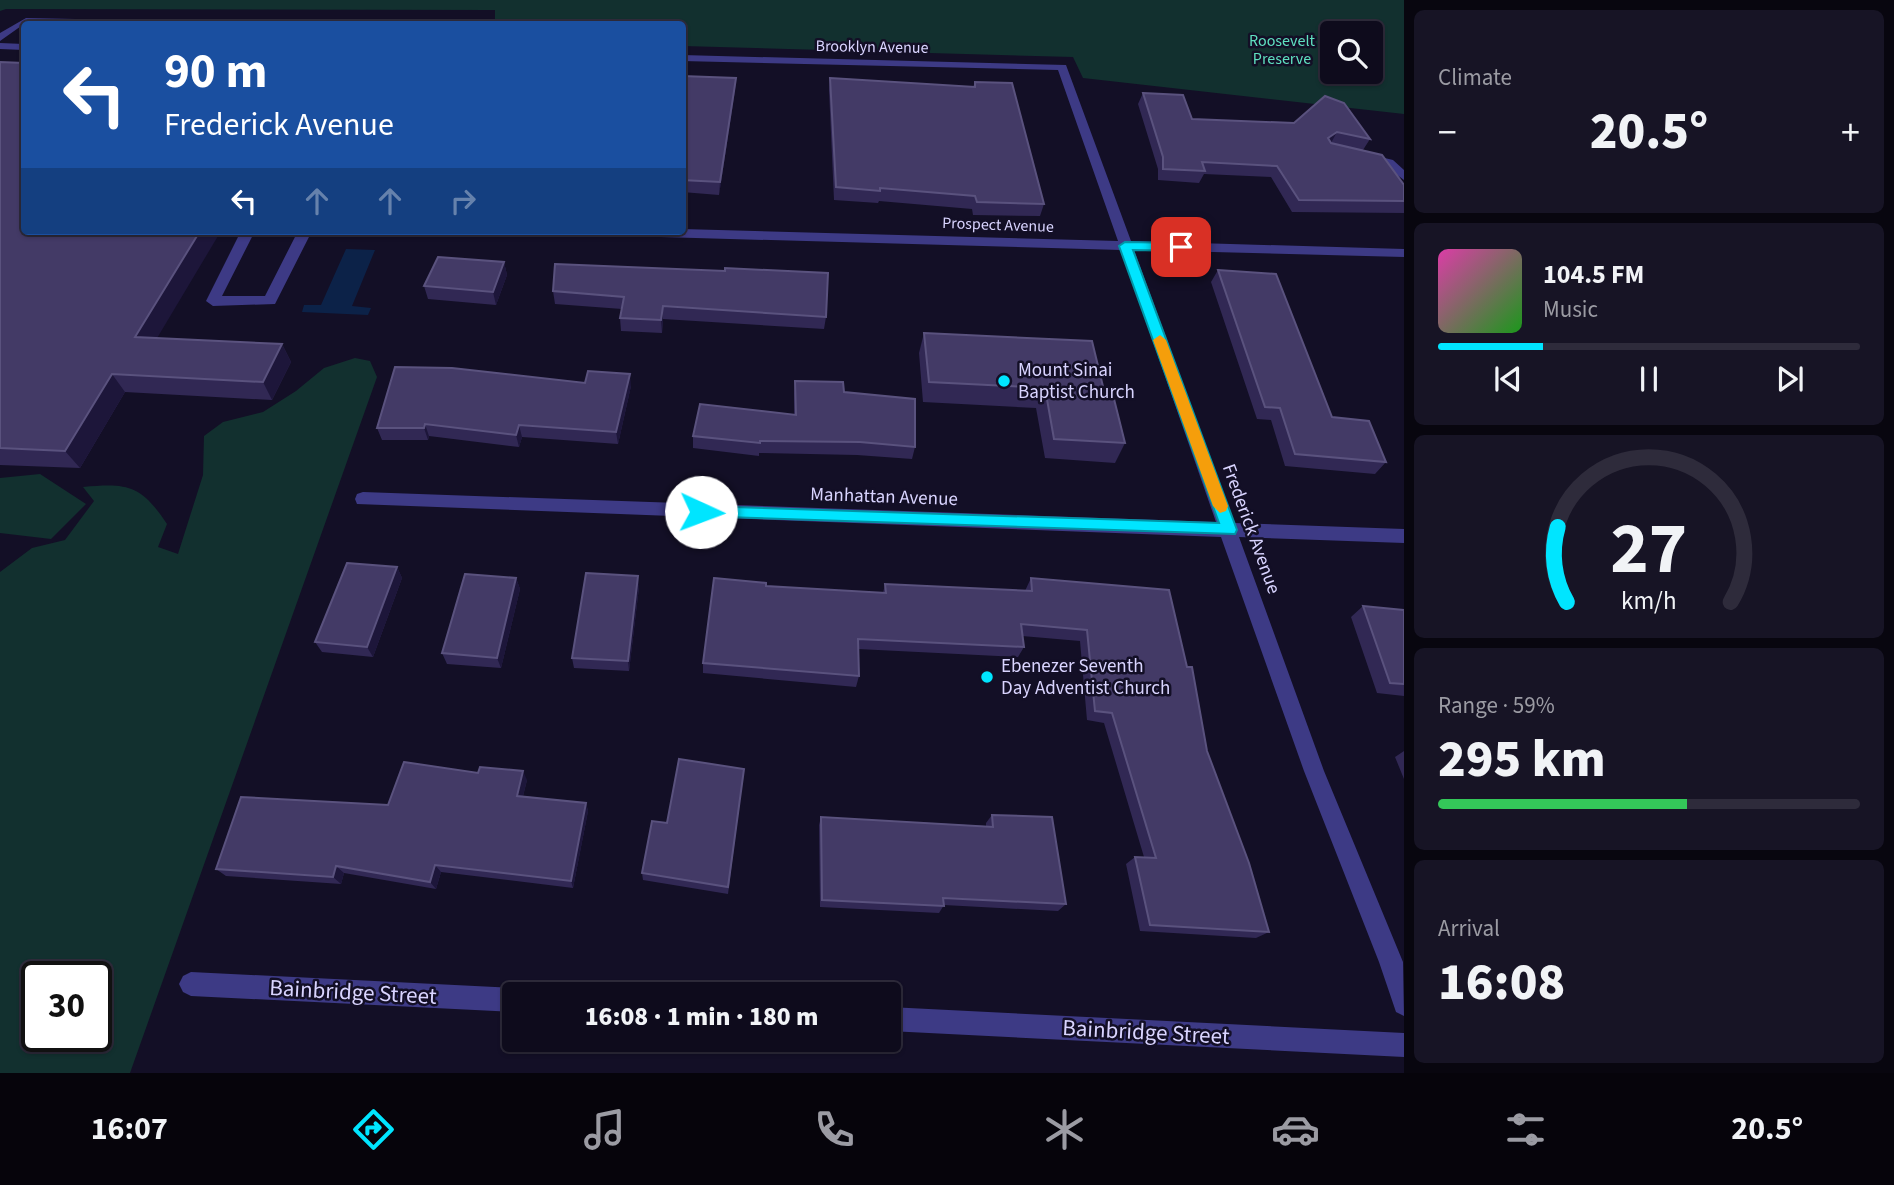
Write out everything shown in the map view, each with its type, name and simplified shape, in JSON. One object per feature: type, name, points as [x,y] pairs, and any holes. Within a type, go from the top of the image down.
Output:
[{"type":"street","points":[[0,38],[21,24]]},
{"type":"street","points":[[0,46],[21,47]]},
{"type":"street","name":"Brooklyn Avenue","points":[[686,58],[1062,67]]},
{"type":"street","name":"Frederick Avenue","points":[[1062,67],[1314,771],[1391,962],[1404,1004]]},
{"type":"street","points":[[1354,155],[1389,163],[1404,176]]},
{"type":"street","name":"Prospect Avenue","points":[[686,234],[1404,253]]},
{"type":"street","points":[[246,235],[213,301],[270,301],[303,235]]},
{"type":"street","name":"Manhattan Avenue","points":[[363,499],[1404,536]]},
{"type":"street","name":"Bainbridge Street","points":[[191,984],[502,999]]},
{"type":"street","name":"Bainbridge Street","points":[[901,1020],[1404,1045]]},
{"type":"green space","name":"Roosevelt Preserve","points":[[0,0],[1404,0],[1404,114],[1083,78],[1073,57],[686,46],[686,21],[495,21],[495,10],[0,11]]},
{"type":"green space","points":[[355,358],[370,361],[377,377],[130,1073],[0,1073],[0,572],[32,548],[65,540],[94,501],[83,487],[122,487],[141,494],[167,524],[158,547],[178,554],[203,475],[204,436],[223,422],[263,412],[296,391],[324,368]]},
{"type":"green space","points":[[40,474],[86,504],[51,539],[0,533],[0,478]]},
{"type":"water","points":[[346,249],[375,250],[352,306],[371,308],[368,315],[302,312],[304,305],[321,305]]},
{"type":"building","points":[[0,62],[21,63],[21,235],[198,235],[135,337],[282,344],[263,382],[112,374],[65,451],[0,448]]},
{"type":"building","points":[[686,76],[736,78],[720,182],[686,180]]},
{"type":"building","points":[[830,78],[975,87],[975,82],[1012,83],[1044,204],[977,202],[975,196],[836,187]]},
{"type":"building","points":[[1143,93],[1183,95],[1192,119],[1294,123],[1325,96],[1344,103],[1370,139],[1337,132],[1328,138],[1331,143],[1382,155],[1404,185],[1404,201],[1299,200],[1277,166],[1202,162],[1205,171],[1163,169],[1163,157]]},
{"type":"building","points":[[438,257],[504,262],[493,292],[424,286]]},
{"type":"building","points":[[555,264],[828,273],[826,317],[663,306],[661,320],[620,318],[624,297],[553,291]]},
{"type":"building","points":[[1218,270],[1276,274],[1332,417],[1369,421],[1386,462],[1295,454],[1280,408],[1265,407]]},
{"type":"building","points":[[924,333],[1092,341],[1106,399],[1114,399],[1125,443],[1054,439],[1045,388],[929,382]]},
{"type":"building","points":[[395,367],[452,368],[585,383],[588,371],[630,374],[616,432],[519,425],[516,435],[425,424],[424,428],[377,428]]},
{"type":"building","points":[[795,381],[843,382],[844,392],[915,399],[915,447],[860,442],[760,443],[693,436],[700,404],[796,415]]},
{"type":"building","points":[[347,563],[397,567],[367,647],[315,642]]},
{"type":"building","points":[[586,573],[638,576],[628,661],[572,658]]},
{"type":"building","points":[[465,574],[516,578],[497,658],[442,653]]},
{"type":"building","points":[[714,578],[766,583],[766,586],[886,593],[885,584],[1032,591],[1031,578],[1169,590],[1187,667],[1192,667],[1207,751],[1249,863],[1269,932],[1150,925],[1135,857],[1156,858],[1112,713],[1095,711],[1087,630],[1021,624],[1024,647],[858,639],[859,676],[703,663]]},
{"type":"building","points":[[1363,606],[1404,610],[1404,684],[1390,683]]},
{"type":"building","points":[[679,759],[744,769],[728,887],[642,873],[652,821],[667,823]]},
{"type":"building","points":[[404,762],[478,773],[480,767],[523,771],[517,796],[586,803],[571,881],[435,865],[430,882],[336,866],[333,877],[216,869],[241,797],[388,805]]},
{"type":"building","points":[[992,815],[1052,817],[1066,904],[943,898],[944,906],[822,900],[821,817],[993,827]]},
{"type":"slow traffic","points":[[1160,340],[1220,506]]},
{"type":"place","name":"Mount Sinai Baptist Church","points":[[1004,381]]},
{"type":"place","name":"Ebenezer Seventh Day Adventist Church","points":[[987,677]]},
{"type":"route","points":[[701,512],[1229,530],[1125,246],[1181,247]]}]
